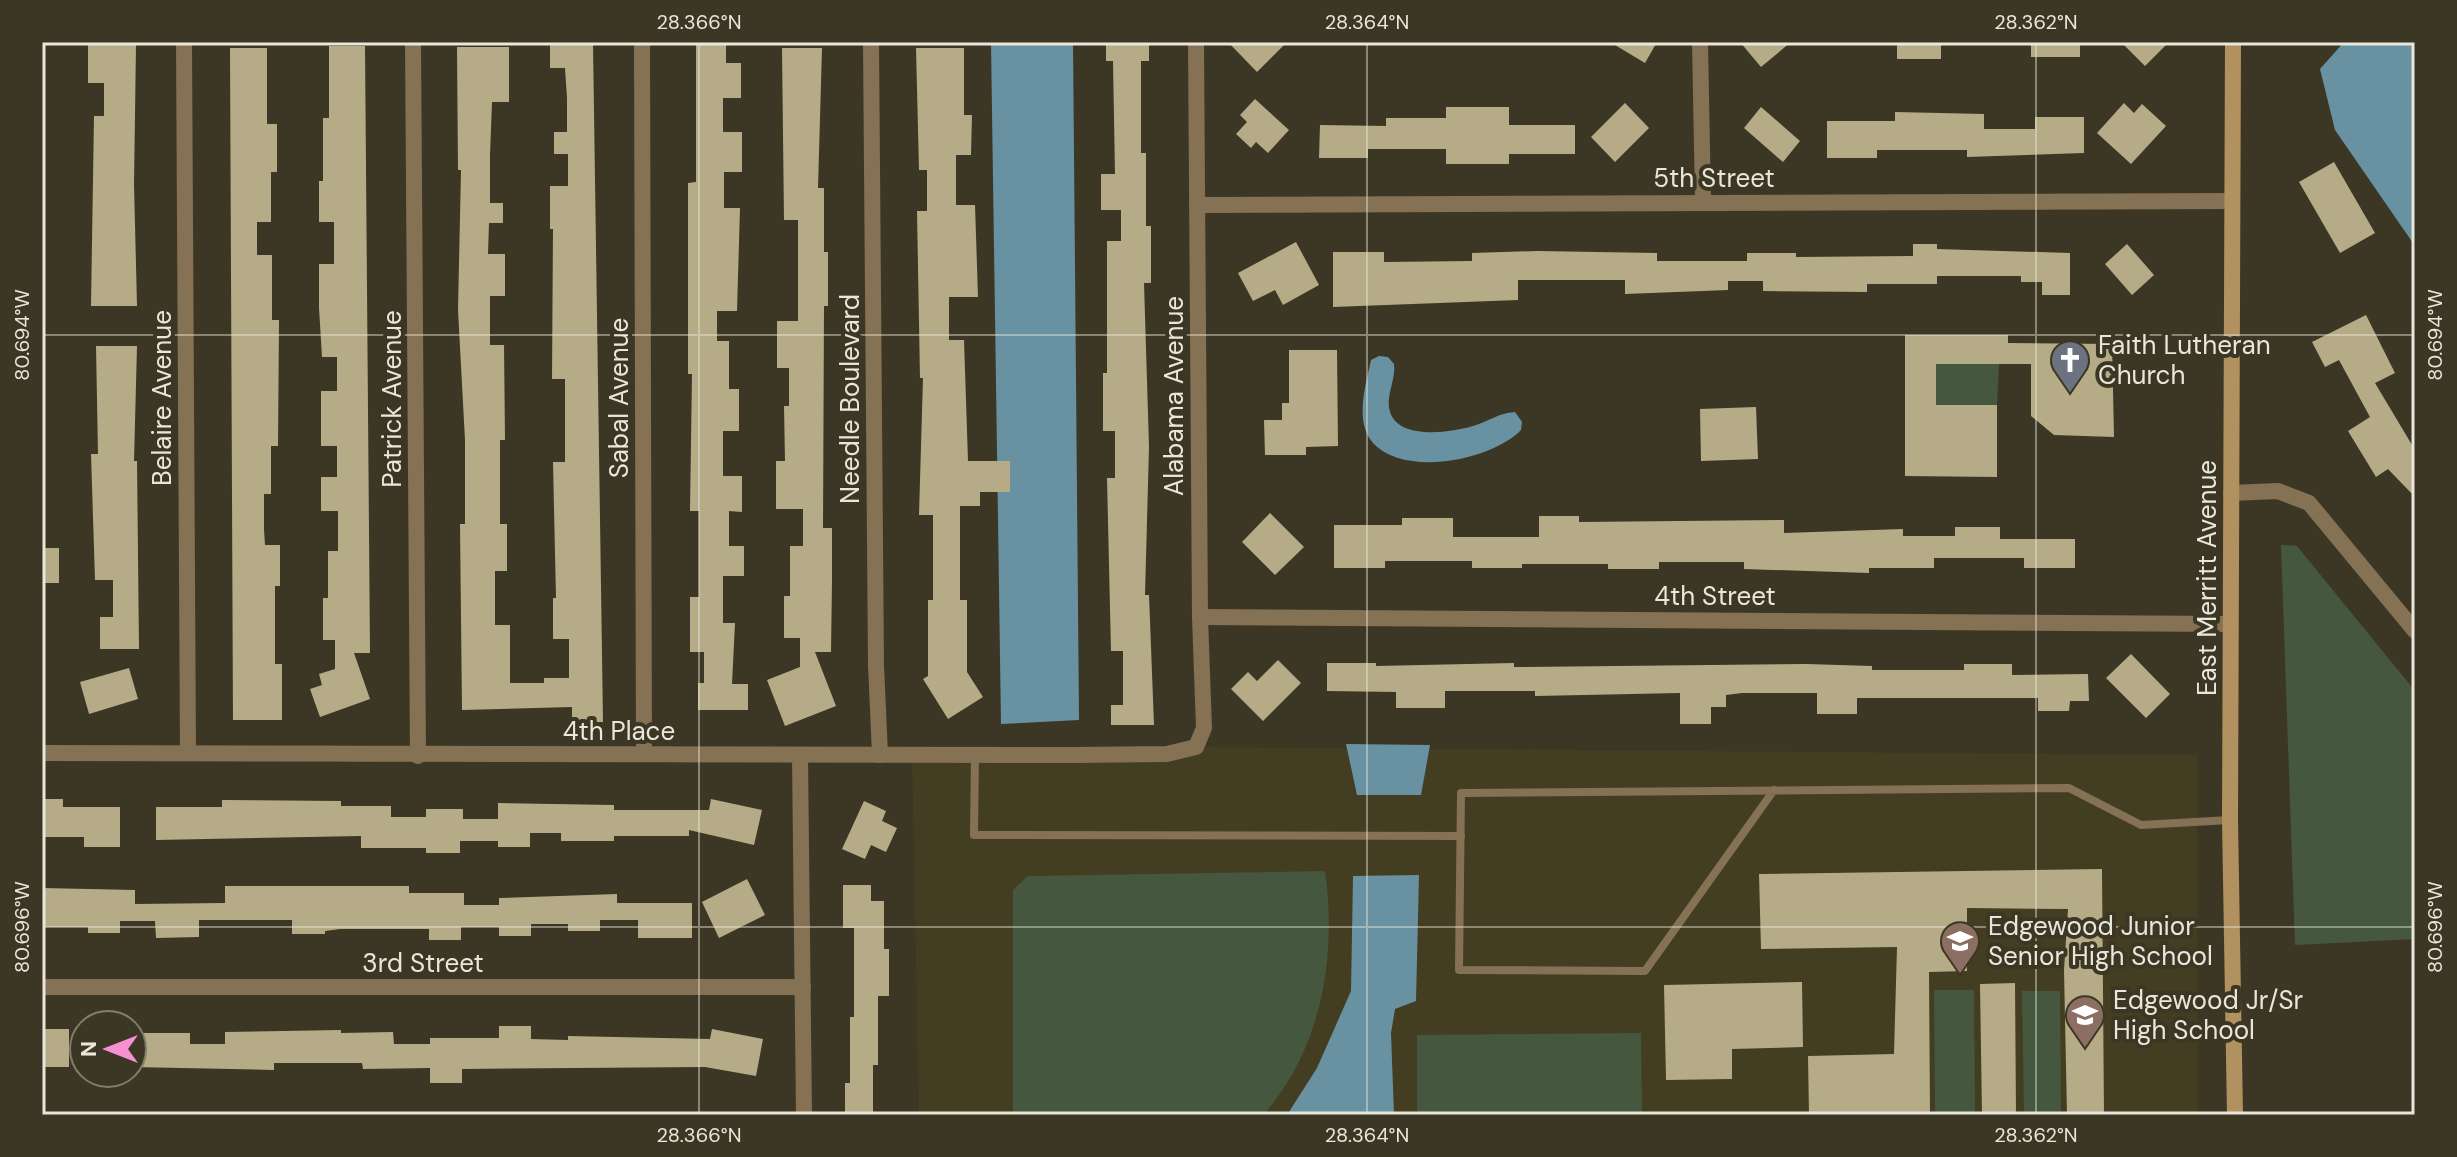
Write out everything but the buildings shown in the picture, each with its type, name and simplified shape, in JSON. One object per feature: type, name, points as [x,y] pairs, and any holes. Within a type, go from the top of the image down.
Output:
[{"type":"street","name":"Belaire Avenue","points":[[184,42],[188,753]]},
{"type":"street","name":"Patrick Avenue","points":[[413,42],[418,756]]},
{"type":"street","name":"Sabal Avenue","points":[[642,42],[644,754]]},
{"type":"street","name":"Needle Boulevard","points":[[871,42],[876,665],[880,755]]},
{"type":"street","name":"Alabama Avenue","points":[[1196,42],[1200,617],[1204,728],[1196,747]]},
{"type":"street","points":[[1700,42],[1703,201]]},
{"type":"street","name":"East Merritt Avenue","points":[[2233,42],[2230,820],[2235,1115]]},
{"type":"street","name":"5th Street","points":[[1197,205],[2232,201]]},
{"type":"street","points":[[2231,493],[2278,491],[2309,503],[2415,631]]},
{"type":"street","name":"4th Street","points":[[1200,617],[2230,624]]},
{"type":"street","name":"4th Place","points":[[42,753],[800,756],[1167,754],[1196,747]]},
{"type":"street","points":[[800,756],[804,1115]]},
{"type":"street","name":"3rd Street","points":[[42,987],[803,987]]},
{"type":"lane","points":[[975,755],[974,835],[1461,836]]},
{"type":"lane","points":[[1774,790],[1645,971],[1459,970],[1461,793],[1774,790],[2069,788],[2141,825],[2230,820]]},
{"type":"shaded area","points":[[1196,747],[2197,755],[2198,1115],[919,1115],[912,755]]},
{"type":"green space","points":[[1936,364],[1999,364],[1997,405],[1936,405]]},
{"type":"green space","points":[[2281,545],[2297,546],[2415,691],[2415,939],[2295,945]]},
{"type":"green space","points":[[1325,871],[1329,936],[1321,1000],[1299,1061],[1263,1115],[1013,1115],[1013,890],[1028,876]]},
{"type":"green space","points":[[1934,990],[1974,990],[1975,1115],[1935,1115]]},
{"type":"green space","points":[[2022,991],[2060,991],[2061,1115],[2024,1115]]},
{"type":"green space","points":[[1641,1033],[1642,1115],[1417,1115],[1417,1035]]},
{"type":"water","points":[[991,42],[1073,42],[1079,720],[1001,724]]},
{"type":"water","points":[[2344,42],[2415,42],[2415,246],[2335,130],[2320,69]]},
{"type":"water","points":[[1379,356],[1388,357],[1394,364],[1389,408],[1393,419],[1401,426],[1424,432],[1451,431],[1515,412],[1522,422],[1521,430],[1490,450],[1448,461],[1406,460],[1387,454],[1367,434],[1363,414],[1371,360]]},
{"type":"water","points":[[1346,744],[1430,745],[1421,795],[1357,795]]},
{"type":"water","points":[[1419,875],[1416,1001],[1395,1009],[1391,1033],[1394,1115],[1287,1115],[1317,1068],[1351,991],[1353,876]]},
{"type":"place","name":"Faith Lutheran Church","points":[[2070,394]]},
{"type":"place","name":"Edgewood Junior Senior High School","points":[[1960,975]]},
{"type":"place","name":"Edgewood Jr/Sr High School","points":[[2085,1049]]}]
